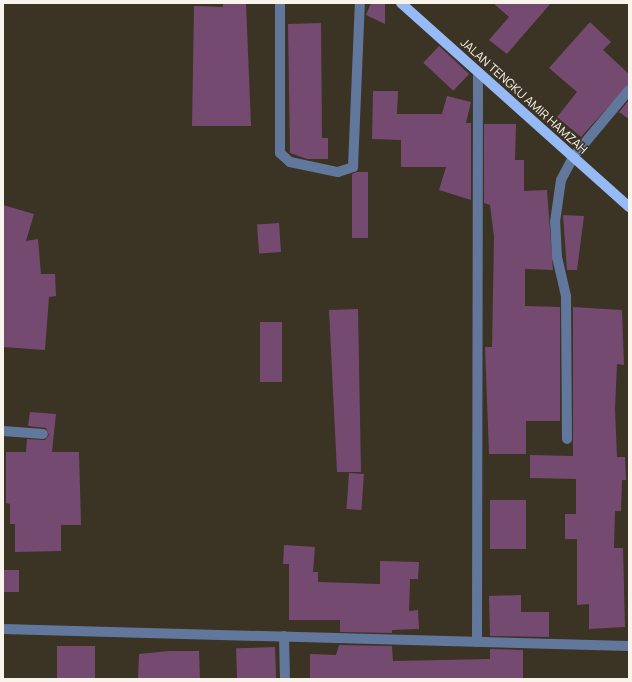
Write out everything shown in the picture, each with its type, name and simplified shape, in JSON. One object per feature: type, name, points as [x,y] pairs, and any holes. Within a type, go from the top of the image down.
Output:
[{"type":"main road","name":"JALAN TENGKU AMIR HAMZAH","points":[[401,3],[629,208]]},
{"type":"street","points":[[280,3],[280,153],[290,162],[338,172],[353,167],[360,3]]},
{"type":"street","points":[[476,642],[478,72]]},
{"type":"street","points":[[567,439],[566,296],[557,257],[555,222],[561,180],[573,157],[629,90]]},
{"type":"street","points":[[3,431],[43,434]]},
{"type":"street","points":[[3,629],[629,646]]},
{"type":"street","points":[[284,636],[285,679]]},
{"type":"building","points":[[223,3],[246,3],[251,126],[192,126],[194,6],[223,7]]},
{"type":"building","points":[[371,3],[385,3],[385,24],[366,15]]},
{"type":"building","points":[[493,3],[551,3],[507,54],[489,40],[509,17]]},
{"type":"building","points":[[590,22],[611,42],[603,50],[629,74],[629,84],[581,137],[557,117],[577,92],[549,68]]},
{"type":"building","points":[[321,23],[322,138],[328,138],[328,159],[307,159],[290,153],[288,24]]},
{"type":"building","points":[[439,46],[469,74],[453,91],[423,63]]},
{"type":"building","points":[[373,91],[398,91],[397,114],[442,114],[447,96],[471,102],[466,123],[471,123],[471,200],[439,190],[446,167],[401,167],[401,140],[372,139]]},
{"type":"building","points":[[629,100],[629,119],[619,112]]},
{"type":"building","points":[[484,124],[516,124],[515,160],[524,160],[524,191],[547,190],[553,270],[525,269],[525,306],[560,307],[560,421],[526,421],[526,454],[489,454],[485,347],[492,347],[494,237],[490,205],[484,203]]},
{"type":"building","points":[[357,172],[368,172],[368,238],[352,238],[352,174]]},
{"type":"building","points":[[3,205],[34,214],[26,241],[38,239],[41,274],[55,274],[56,296],[49,297],[45,350],[3,347]]},
{"type":"building","points":[[563,215],[584,216],[577,270],[567,270]]},
{"type":"building","points":[[279,223],[281,252],[259,253],[257,225]]},
{"type":"building","points":[[573,307],[622,310],[624,365],[617,364],[615,409],[617,457],[625,457],[626,480],[622,480],[621,511],[615,511],[614,548],[623,548],[625,627],[589,629],[589,604],[577,605],[577,539],[565,539],[565,514],[576,514],[576,479],[530,478],[530,455],[573,456]]},
{"type":"building","points":[[358,309],[361,472],[337,472],[329,310]]},
{"type":"building","points":[[260,322],[282,322],[282,382],[260,382]]},
{"type":"building","points":[[30,412],[56,414],[52,452],[79,452],[81,525],[61,525],[61,551],[15,552],[15,524],[10,524],[10,504],[6,503],[6,452],[26,452],[27,439],[45,440],[49,435],[46,428],[28,426]]},
{"type":"building","points":[[349,473],[364,474],[361,510],[346,509]]},
{"type":"building","points":[[490,500],[526,500],[526,549],[490,549]]},
{"type":"building","points":[[284,545],[315,547],[313,572],[318,572],[318,582],[380,584],[380,561],[419,562],[418,579],[410,579],[409,611],[418,610],[419,629],[392,630],[392,633],[340,632],[340,620],[289,620],[289,564],[283,564]]},
{"type":"building","points":[[3,570],[19,570],[19,592],[3,592]]},
{"type":"building","points":[[521,595],[521,612],[549,612],[549,637],[490,636],[489,596]]},
{"type":"building","points":[[339,645],[392,646],[393,661],[490,659],[490,649],[523,650],[523,679],[310,679],[310,654],[336,655]]},
{"type":"building","points":[[57,646],[95,646],[95,679],[57,679]]},
{"type":"building","points":[[275,647],[276,678],[237,679],[236,648]]},
{"type":"building","points":[[169,651],[199,651],[200,679],[138,679],[139,654]]}]
